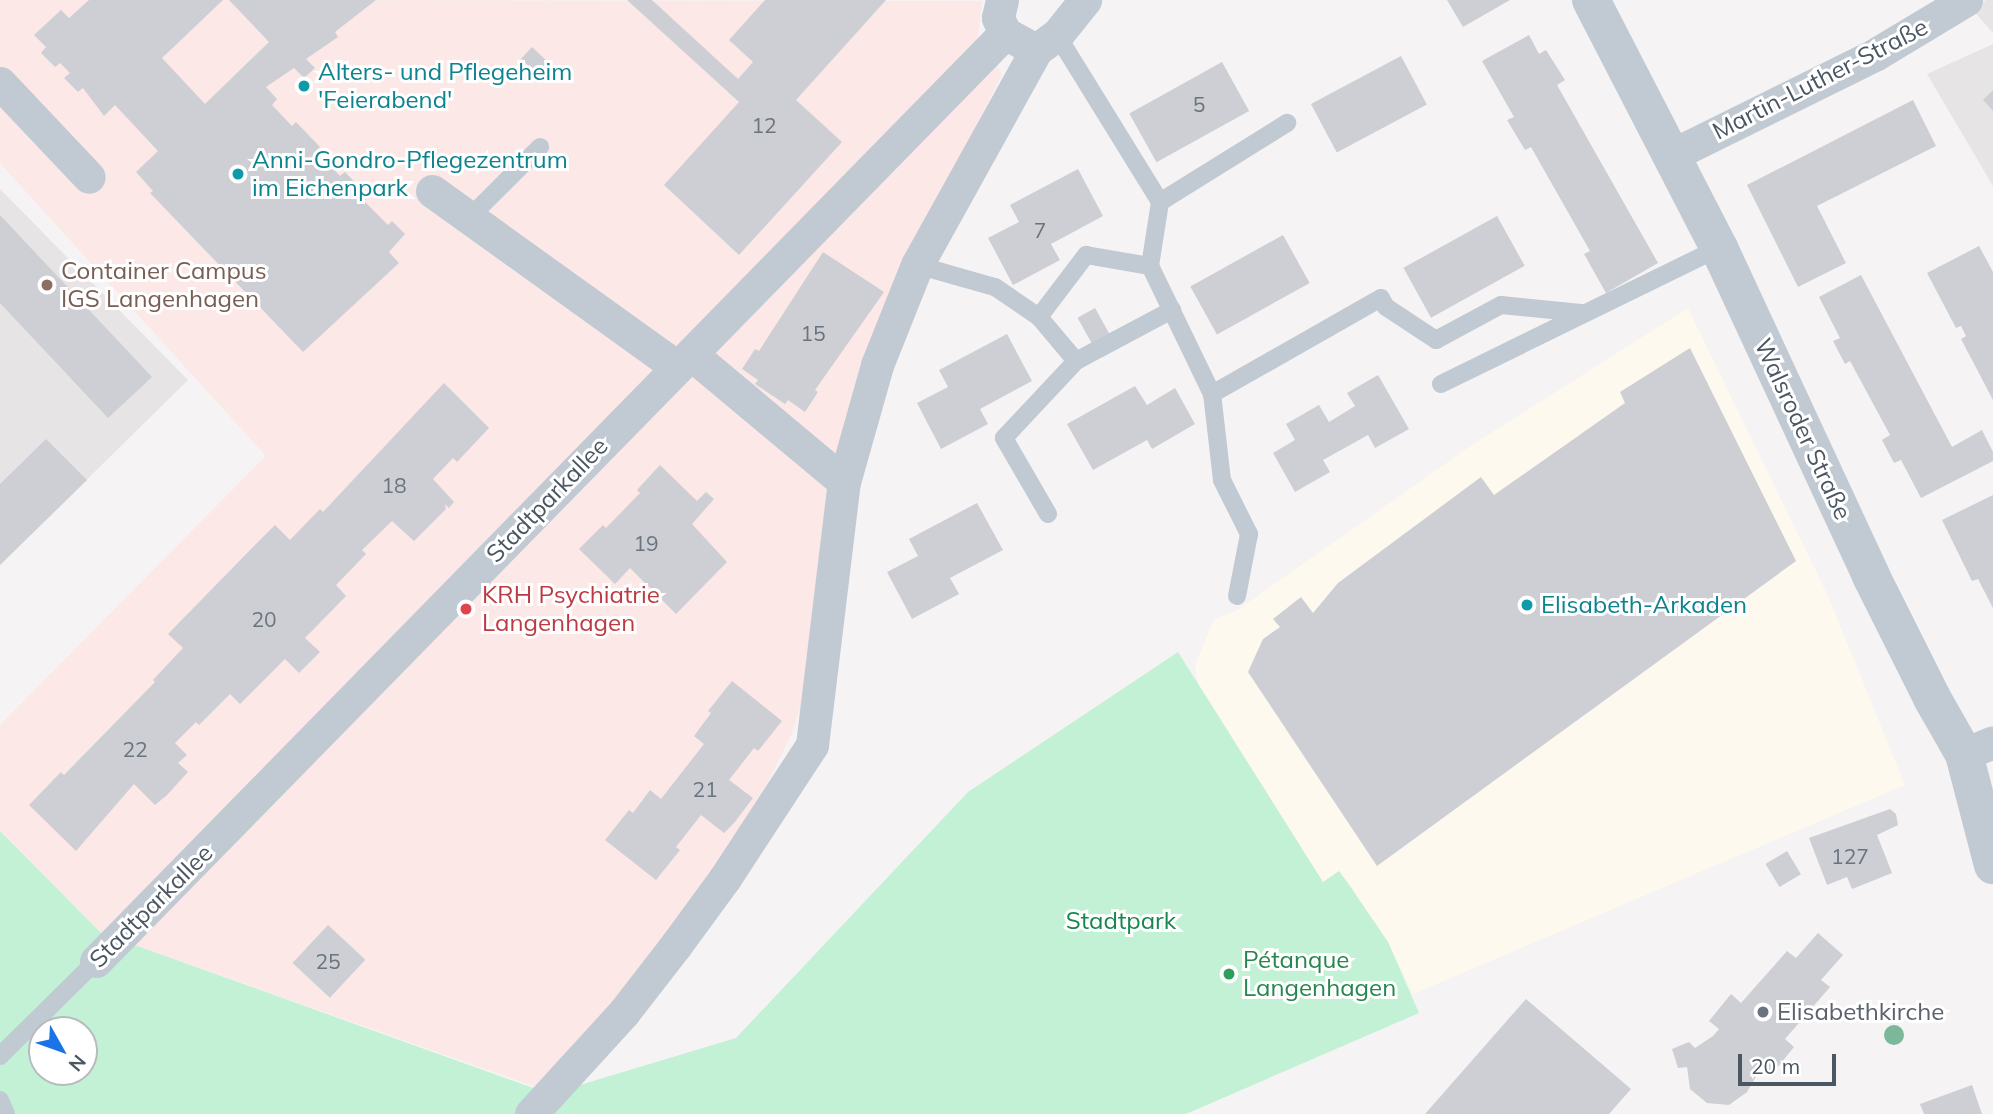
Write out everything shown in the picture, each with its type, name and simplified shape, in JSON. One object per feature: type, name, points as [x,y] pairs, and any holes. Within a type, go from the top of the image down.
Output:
[{"type":"street","points":[[1002,0],[998,18],[1005,33],[1046,43]]},
{"type":"street","points":[[531,1114],[624,1012],[676,945],[725,878],[812,745],[844,482],[877,365],[917,265],[1046,43],[1085,0]]},
{"type":"street","name":"Walsroder Straße","points":[[1591,0],[1719,248],[1871,576],[1932,698],[1979,748],[1993,865]]},
{"type":"street","name":"Martin-Luther-Straße","points":[[1672,155],[1875,54],[1966,0]]},
{"type":"street","name":"Stadtparkallee","points":[[96,961],[1005,33]]},
{"type":"street","points":[[0,83],[89,177]]},
{"type":"street","points":[[432,191],[468,219],[684,360],[844,482]]},
{"type":"lane","points":[[1046,43],[1160,202],[1150,266],[1212,394],[1222,480],[1249,534],[1237,596]]},
{"type":"lane","points":[[1160,202],[1287,122]]},
{"type":"lane","points":[[468,219],[540,147]]},
{"type":"lane","points":[[1441,384],[1509,352],[1581,313],[1719,248]]},
{"type":"lane","points":[[1039,317],[1086,255],[1150,266]]},
{"type":"lane","points":[[917,265],[995,287],[1039,317],[1076,361]]},
{"type":"lane","points":[[1212,394],[1381,298],[1386,307],[1436,340],[1501,305],[1581,313]]},
{"type":"lane","points":[[1048,514],[1004,438],[1076,361],[1172,310]]},
{"type":"lane","name":"Stadtparkallee","points":[[0,1056],[96,961]]},
{"type":"lane","points":[[0,1100],[6,1114]]},
{"type":"shaded area","name":"KRH Psychiatrie Langenhagen","points":[[0,0],[982,1],[978,37],[1002,74],[908,263],[805,692],[792,733],[766,786],[671,938],[539,1088],[101,933],[0,831],[0,725],[266,456],[0,163]]},
{"type":"shaded area","points":[[1986,0],[1993,0],[1993,33],[1973,10]]},
{"type":"shaded area","points":[[1993,44],[1993,186],[1927,74]]},
{"type":"shaded area","name":"Container Campus IGS Langenhagen","points":[[0,189],[188,380],[0,565]]},
{"type":"shaded area","points":[[1688,308],[1828,596],[1905,785],[1413,994],[1388,942],[1339,871],[1323,882],[1198,683],[1195,665],[1214,619],[1236,611],[1472,445]]},
{"type":"green space","name":"Stadtpark","points":[[1178,652],[1323,882],[1339,871],[1388,942],[1419,1013],[1186,1114],[0,1114],[0,831],[101,933],[550,1094],[736,1038],[968,792]]},
{"type":"building","name":"Anni-Gondro-Pflegezentrum im Eichenpark","points":[[89,0],[223,0],[162,58],[205,104],[269,42],[229,0],[376,0],[335,32],[338,37],[306,59],[315,68],[304,78],[294,68],[266,87],[277,99],[272,105],[292,126],[296,122],[320,147],[316,151],[340,176],[345,172],[369,197],[364,201],[388,225],[392,221],[405,234],[389,252],[399,263],[303,352],[150,193],[153,191],[136,172],[158,151],[115,105],[104,116],[83,88],[78,92],[64,78],[70,73],[60,63],[55,67],[41,53],[46,47],[34,35],[61,10],[69,18]]},
{"type":"building","points":[[627,0],[652,0],[738,79],[753,62],[729,40],[765,0],[886,0],[796,100],[842,142],[739,255],[664,185],[739,102]]},
{"type":"building","points":[[1447,0],[1510,0],[1463,27]]},
{"type":"building","points":[[1529,35],[1539,54],[1546,50],[1565,80],[1557,85],[1658,263],[1606,293],[1584,254],[1590,251],[1531,147],[1525,150],[1507,120],[1514,117],[1482,61]]},
{"type":"building","points":[[532,47],[551,65],[540,76],[521,59]]},
{"type":"building","points":[[1401,56],[1427,105],[1337,152],[1311,104]]},
{"type":"building","points":[[1222,62],[1249,111],[1156,162],[1129,113]]},
{"type":"building","points":[[1993,90],[1993,111],[1983,100]]},
{"type":"building","points":[[1913,100],[1936,146],[1817,206],[1846,263],[1798,287],[1747,185]]},
{"type":"building","points":[[1078,169],[1103,216],[1051,244],[1060,260],[1013,285],[988,238],[1019,222],[1010,205]]},
{"type":"building","points":[[0,215],[152,377],[108,418],[0,303]]},
{"type":"building","points":[[1497,216],[1525,266],[1431,318],[1403,268]]},
{"type":"building","points":[[1283,235],[1310,283],[1217,334],[1190,286]]},
{"type":"building","points":[[1979,246],[1993,272],[1993,400],[1961,339],[1966,336],[1961,326],[1956,328],[1927,273]]},
{"type":"building","points":[[823,252],[884,292],[815,390],[818,392],[805,412],[788,400],[785,404],[755,384],[758,380],[742,369],[755,349],[759,351]]},
{"type":"building","points":[[1861,275],[1952,447],[1982,430],[1993,452],[1993,461],[1921,498],[1901,460],[1894,463],[1882,440],[1890,435],[1850,361],[1845,364],[1833,341],[1840,338],[1819,297]]},
{"type":"building","points":[[1095,308],[1110,335],[1093,345],[1078,318]]},
{"type":"building","points":[[1007,334],[1032,381],[980,409],[988,424],[941,449],[917,403],[948,387],[939,370]]},
{"type":"building","name":"Elisabeth-Arkaden","points":[[1690,348],[1796,561],[1377,866],[1248,672],[1263,639],[1280,627],[1273,619],[1301,597],[1313,613],[1338,583],[1481,477],[1494,495],[1625,403],[1620,392]]},
{"type":"building","points":[[1378,375],[1409,429],[1375,448],[1368,435],[1323,460],[1330,472],[1295,492],[1273,453],[1295,440],[1286,424],[1319,405],[1329,422],[1355,406],[1347,393]]},
{"type":"building","points":[[444,383],[489,428],[457,462],[453,458],[433,479],[454,502],[449,508],[445,504],[446,509],[414,541],[392,521],[362,550],[366,554],[336,585],[346,596],[305,638],[320,652],[299,673],[285,659],[240,704],[230,694],[199,725],[196,722],[175,743],[187,755],[178,763],[188,772],[167,795],[155,805],[134,784],[76,851],[29,805],[61,772],[64,775],[155,682],[153,680],[183,648],[168,634],[251,549],[275,525],[290,540],[320,509],[323,512]]},
{"type":"building","points":[[1135,386],[1147,405],[1175,388],[1195,424],[1152,449],[1147,440],[1093,470],[1067,424]]},
{"type":"building","points":[[46,439],[87,480],[0,565],[0,484]]},
{"type":"building","points":[[660,465],[697,501],[706,492],[714,499],[692,524],[727,562],[676,614],[630,568],[615,584],[579,549],[603,525],[606,528],[640,493],[637,490]]},
{"type":"building","points":[[1993,495],[1993,608],[1978,579],[1972,581],[1942,520]]},
{"type":"building","points":[[977,503],[1003,550],[950,578],[959,594],[912,619],[887,572],[918,556],[909,539]]},
{"type":"building","points":[[732,681],[782,721],[758,751],[754,748],[729,780],[753,798],[724,833],[701,815],[676,847],[680,850],[656,880],[605,840],[629,810],[633,813],[650,790],[661,799],[704,744],[694,736],[711,713],[708,711]]},
{"type":"building","points":[[1890,809],[1896,814],[1898,825],[1877,835],[1892,873],[1852,889],[1847,877],[1827,885],[1809,838]]},
{"type":"building","points":[[1787,851],[1801,874],[1779,887],[1766,864]]},
{"type":"building","points":[[328,925],[365,960],[330,998],[293,963]]},
{"type":"building","name":"Elisabethkirche","points":[[1818,933],[1843,955],[1821,980],[1830,987],[1785,1039],[1794,1047],[1772,1074],[1762,1066],[1747,1092],[1729,1105],[1707,1103],[1690,1089],[1687,1067],[1678,1068],[1672,1049],[1689,1042],[1695,1048],[1713,1036],[1719,1029],[1709,1021],[1731,994],[1741,1003],[1787,951],[1796,958]]},
{"type":"building","points":[[1526,999],[1631,1089],[1609,1114],[1425,1114]]},
{"type":"building","points":[[1972,1085],[1982,1114],[1924,1114],[1920,1104]]},
{"type":"place","name":"Alters- und Pflegeheim 'Feierabend'","points":[[304,86]]},
{"type":"place","name":"Anni-Gondro-Pflegezentrum im Eichenpark","points":[[238,174]]},
{"type":"place","name":"Container Campus IGS Langenhagen","points":[[47,285]]},
{"type":"place","name":"Elisabeth-Arkaden","points":[[1527,605]]},
{"type":"place","name":"KRH Psychiatrie Langenhagen","points":[[466,609]]},
{"type":"place","name":"Pétanque Langenhagen","points":[[1229,974]]},
{"type":"place","name":"Elisabethkirche","points":[[1763,1012]]}]
